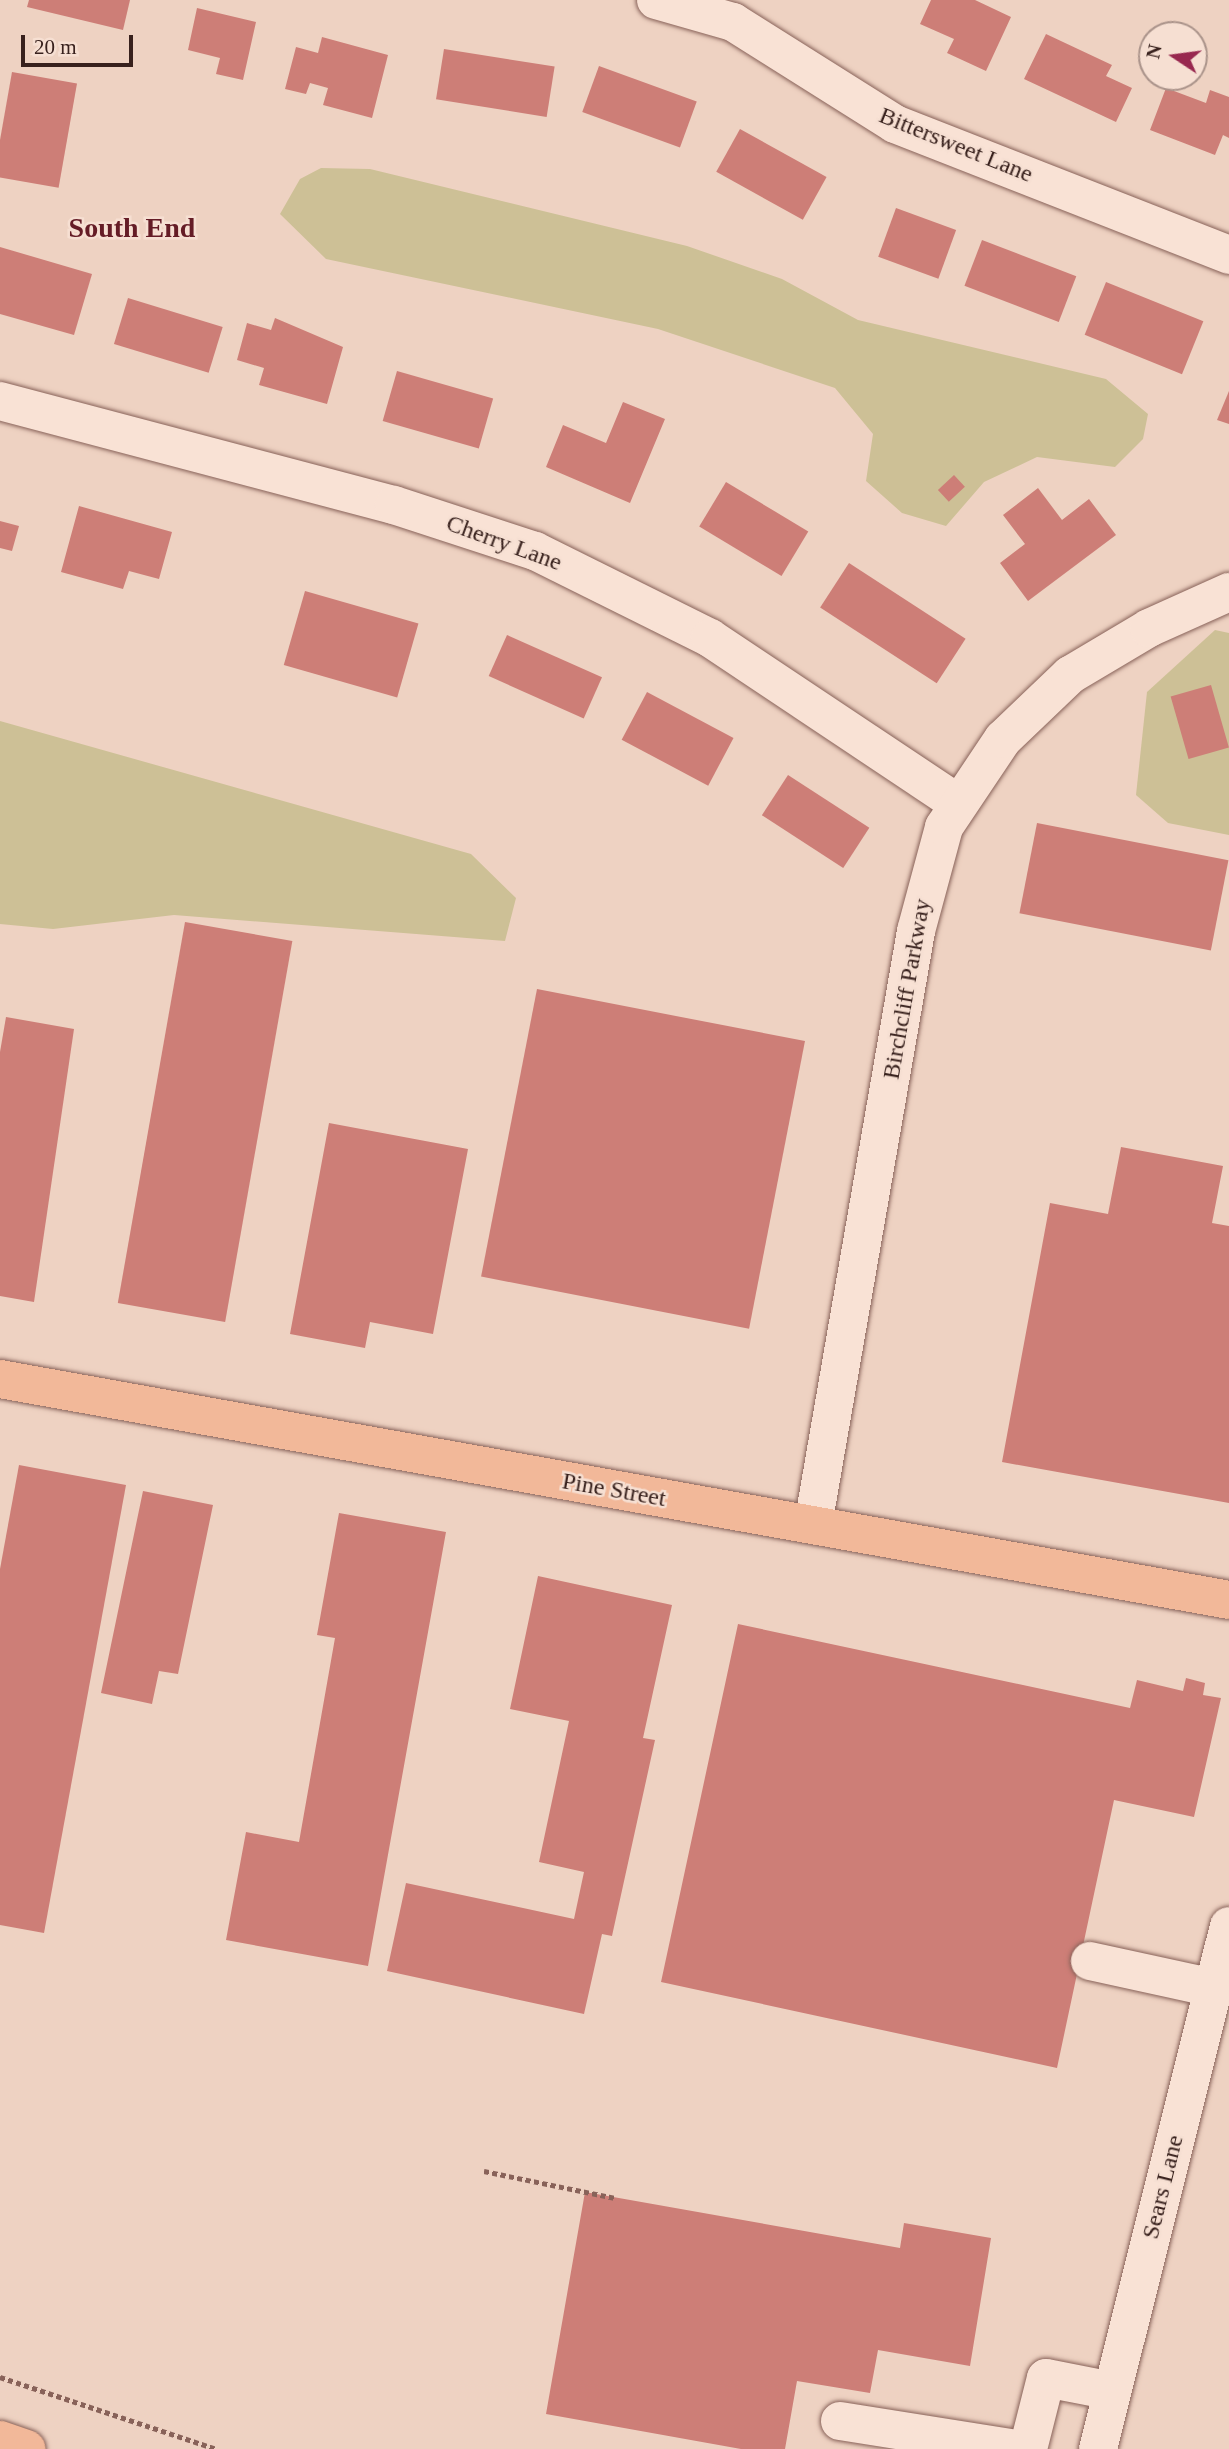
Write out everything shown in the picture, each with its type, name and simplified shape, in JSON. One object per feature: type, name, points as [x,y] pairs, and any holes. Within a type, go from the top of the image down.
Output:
[{"type":"main road","name":"Pine Street","points":[[0,1379],[1229,1600]]},
{"type":"main road","points":[[0,2440],[26,2449]]},
{"type":"street","name":"Bittersweet Lane","points":[[656,0],[733,22],[894,124],[1229,255]]},
{"type":"street","name":"Cherry Lane","points":[[0,401],[394,505],[535,551],[709,639],[957,803]]},
{"type":"street","name":"Birchcliff Parkway","points":[[813,1525],[916,931],[935,852],[957,803],[1003,739],[1070,676],[1149,628],[1229,592]]},
{"type":"street","name":"Sears Lane","points":[[1098,2449],[1229,1926]]},
{"type":"street","points":[[1090,1961],[1214,1988]]},
{"type":"street","points":[[1028,2449],[1046,2378],[1112,2391]]},
{"type":"street","points":[[840,2421],[1017,2449]]},
{"type":"path","points":[[484,2171],[615,2198]]},
{"type":"path","points":[[0,2377],[216,2449]]},
{"type":"shaded area","points":[[321,168],[370,169],[687,246],[782,279],[858,320],[1106,379],[1148,414],[1143,439],[1115,467],[1037,457],[984,482],[946,526],[902,513],[866,481],[873,434],[835,388],[658,329],[326,259],[280,214],[300,179]]},
{"type":"shaded area","points":[[1215,630],[1229,633],[1229,835],[1168,823],[1136,795],[1147,692]]},
{"type":"shaded area","points":[[0,721],[471,854],[516,898],[505,941],[174,915],[53,929],[0,924]]},
{"type":"building","points":[[29,0],[130,0],[123,30],[27,7]]},
{"type":"building","points":[[931,0],[975,0],[1011,17],[986,71],[947,53],[954,39],[920,24]]},
{"type":"building","points":[[197,8],[256,22],[243,80],[216,74],[220,58],[188,50]]},
{"type":"building","points":[[1046,34],[1112,65],[1106,76],[1132,88],[1116,122],[1024,79]]},
{"type":"building","points":[[322,37],[388,55],[372,118],[323,105],[328,88],[310,83],[306,94],[285,89],[296,47],[318,53]]},
{"type":"building","points":[[444,49],[555,67],[547,117],[436,99]]},
{"type":"building","points":[[599,66],[697,102],[680,148],[582,112]]},
{"type":"building","points":[[12,72],[77,83],[59,188],[0,178],[0,140]]},
{"type":"building","points":[[1210,90],[1229,97],[1229,138],[1223,135],[1215,155],[1150,130],[1165,91],[1174,91],[1206,103]]},
{"type":"building","points":[[740,129],[827,177],[803,220],[716,172]]},
{"type":"building","points":[[896,208],[956,230],[938,279],[878,257]]},
{"type":"building","points":[[982,240],[1076,276],[1059,322],[964,286]]},
{"type":"building","points":[[0,247],[92,274],[74,335],[0,314]]},
{"type":"building","points":[[1106,282],[1203,321],[1182,374],[1085,335]]},
{"type":"building","points":[[128,298],[223,327],[209,373],[114,344]]},
{"type":"building","points":[[275,318],[343,347],[327,404],[259,385],[264,368],[237,360],[247,323],[271,330]]},
{"type":"building","points":[[397,371],[493,399],[479,449],[383,421]]},
{"type":"building","points":[[1229,391],[1229,424],[1217,420]]},
{"type":"building","points":[[623,402],[665,419],[630,503],[546,467],[563,425],[606,443]]},
{"type":"building","points":[[954,475],[965,487],[949,502],[938,490]]},
{"type":"building","points":[[726,482],[808,531],[782,576],[699,527]]},
{"type":"building","points":[[1038,488],[1062,520],[1089,499],[1116,535],[1028,601],[1000,563],[1025,544],[1003,515]]},
{"type":"building","points":[[79,506],[172,532],[159,579],[129,571],[123,589],[61,572]]},
{"type":"building","points":[[0,521],[19,526],[12,551],[0,548]]},
{"type":"building","points":[[849,563],[966,639],[937,683],[820,607]]},
{"type":"building","points":[[305,591],[418,624],[397,698],[284,665]]},
{"type":"building","points":[[507,635],[602,677],[584,718],[489,676]]},
{"type":"building","points":[[1211,685],[1229,747],[1189,759],[1171,697]]},
{"type":"building","points":[[647,692],[734,738],[708,786],[622,740]]},
{"type":"building","points":[[788,775],[869,828],[843,868],[762,815]]},
{"type":"building","points":[[1037,823],[1228,860],[1211,951],[1019,913]]},
{"type":"building","points":[[185,922],[292,941],[225,1322],[118,1303]]},
{"type":"building","points":[[537,989],[805,1041],[749,1329],[481,1277]]},
{"type":"building","points":[[6,1017],[74,1029],[34,1302],[0,1296],[0,1052]]},
{"type":"building","points":[[329,1123],[468,1149],[433,1334],[370,1322],[365,1348],[290,1334]]},
{"type":"building","points":[[1121,1147],[1223,1166],[1212,1223],[1229,1226],[1229,1503],[1002,1462],[1050,1203],[1108,1214]]},
{"type":"building","points":[[19,1465],[126,1485],[44,1933],[0,1925],[0,1569]]},
{"type":"building","points":[[143,1491],[213,1505],[178,1674],[159,1671],[152,1704],[101,1693]]},
{"type":"building","points":[[339,1513],[446,1532],[368,1966],[226,1940],[246,1832],[299,1842],[335,1638],[317,1635]]},
{"type":"building","points":[[538,1576],[672,1605],[643,1738],[655,1740],[612,1936],[602,1934],[584,2014],[387,1971],[406,1883],[574,1919],[584,1872],[539,1862],[569,1721],[510,1709]]},
{"type":"building","points":[[738,1624],[1130,1708],[1137,1680],[1183,1691],[1186,1678],[1205,1683],[1203,1695],[1221,1698],[1194,1817],[1114,1800],[1057,2068],[661,1982]]},
{"type":"building","points":[[585,2192],[900,2248],[904,2223],[991,2238],[970,2366],[878,2350],[870,2393],[797,2381],[785,2449],[741,2449],[546,2414]]},
{"type":"district","name":"South End","points":[[132,228]]}]
